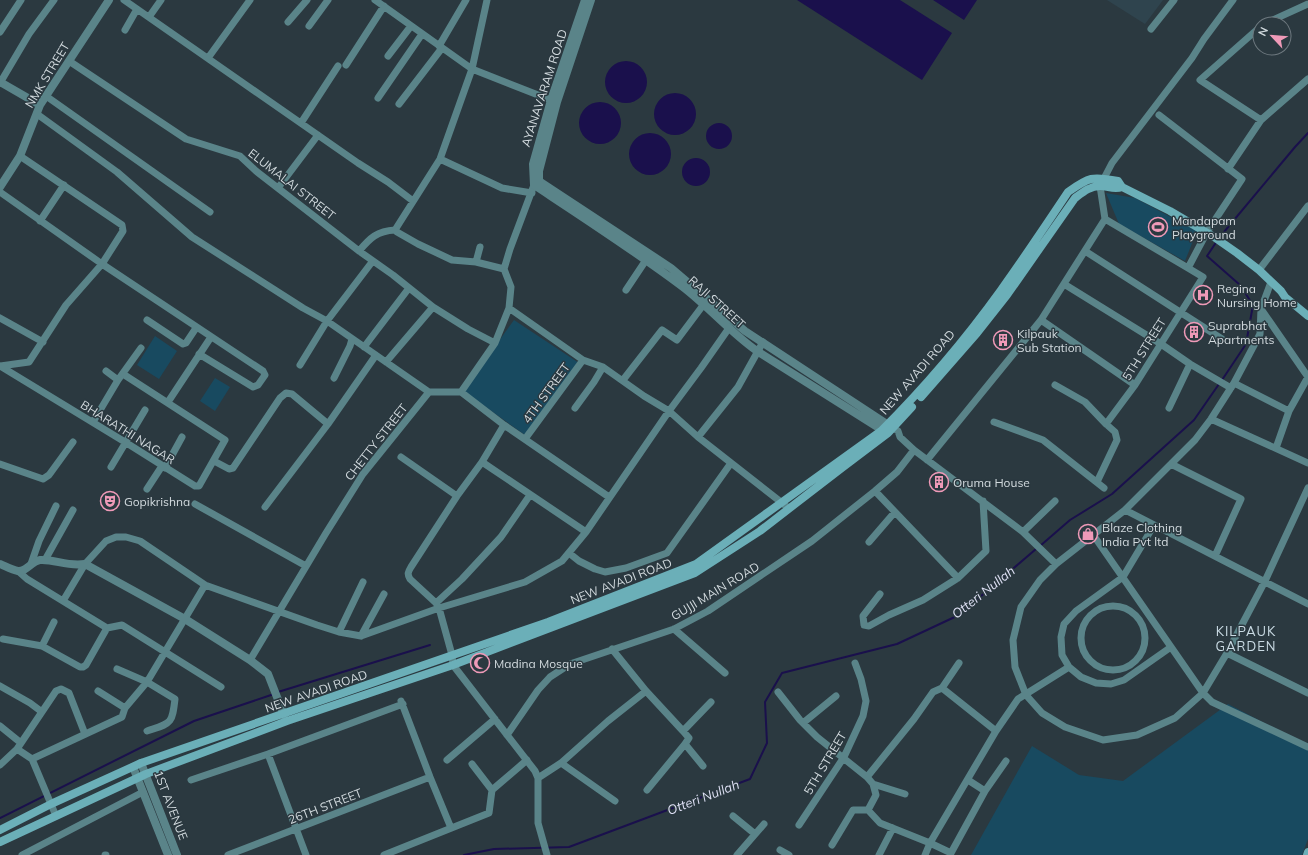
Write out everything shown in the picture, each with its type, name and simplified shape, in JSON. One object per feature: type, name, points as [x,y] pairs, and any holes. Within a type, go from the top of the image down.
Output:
[{"type":"main road","name":"NEW AVADI ROAD","points":[[0,830],[51,804],[141,763],[284,715],[548,622],[696,564],[888,428],[975,324],[1001,290],[1068,192],[1083,181],[1096,178],[1105,178],[1118,181],[1122,187],[1170,210],[1210,234],[1259,270],[1281,291],[1285,297],[1308,316]]},
{"type":"main road","name":"NEW AVADI ROAD","points":[[0,842],[146,774],[287,721],[453,665],[695,573],[760,530],[888,428],[978,333],[1008,295],[1075,198],[1087,188],[1100,186],[1116,189],[1122,187]]},
{"type":"main road","name":"NEW AVADI ROAD","points":[[1281,291],[1288,293],[1308,309]]},
{"type":"street","points":[[1,27],[21,0]]},
{"type":"street","points":[[40,105],[0,83],[29,34],[54,0]]},
{"type":"street","name":"NMK STREET","points":[[0,187],[20,156],[40,105],[109,0]]},
{"type":"street","points":[[124,0],[388,182],[413,201]]},
{"type":"street","points":[[149,17],[161,0]]},
{"type":"street","points":[[208,58],[250,0]]},
{"type":"street","points":[[288,22],[307,0]]},
{"type":"street","points":[[309,26],[328,0]]},
{"type":"street","points":[[399,104],[440,47],[466,0]]},
{"type":"street","points":[[395,230],[440,159],[472,69],[487,0]]},
{"type":"street","name":"AYANAVARAM ROAD","points":[[535,186],[533,164],[585,0]]},
{"type":"street","name":"AYANAVARAM ROAD","points":[[554,101],[591,0]]},
{"type":"street","points":[[1151,29],[1174,0]]},
{"type":"street","points":[[926,460],[1041,320],[1105,220],[1100,186],[1112,162],[1192,58],[1232,0]]},
{"type":"street","points":[[346,65],[381,3],[472,69],[554,101]]},
{"type":"street","points":[[1282,16],[1308,4]]},
{"type":"street","points":[[125,30],[137,9]]},
{"type":"street","points":[[388,56],[411,26]]},
{"type":"street","points":[[378,98],[422,34]]},
{"type":"street","points":[[1252,34],[1200,80],[1261,120]]},
{"type":"street","name":"ELUMALAI STREET","points":[[69,61],[186,139],[240,156],[256,171],[372,262],[393,275],[433,306],[468,329],[495,343]]},
{"type":"street","points":[[301,123],[338,66]]},
{"type":"street","points":[[1228,169],[1261,120],[1308,79]]},
{"type":"street","points":[[46,96],[210,212]]},
{"type":"street","points":[[37,114],[117,172],[192,237],[303,308],[327,321],[429,392],[461,392],[525,440],[609,497]]},
{"type":"street","points":[[1105,220],[1188,268],[1242,180],[1159,115]]},
{"type":"street","points":[[278,188],[318,135]]},
{"type":"street","points":[[0,366],[29,362],[66,305],[102,264],[122,231],[122,225],[20,156]]},
{"type":"street","points":[[440,159],[502,188],[535,186],[504,269],[511,287],[509,308],[495,343],[461,392]]},
{"type":"street","points":[[40,221],[64,185]]},
{"type":"street","name":"RAJI STREET","points":[[535,186],[649,257],[671,268],[745,331],[827,384],[888,428]]},
{"type":"street","points":[[0,192],[196,328],[263,371],[265,375],[258,386],[253,387],[200,354]]},
{"type":"street","points":[[1259,270],[1308,206]]},
{"type":"street","points":[[359,251],[367,242],[379,233],[395,230],[418,244],[452,260],[476,262],[504,269]]},
{"type":"street","points":[[476,262],[480,247]]},
{"type":"street","points":[[1085,251],[1222,339]]},
{"type":"street","points":[[626,290],[649,257]]},
{"type":"street","name":"RAJI STREET","points":[[649,257],[704,304],[739,338],[757,351],[823,392],[888,428]]},
{"type":"street","points":[[300,365],[327,321],[372,262]]},
{"type":"street","name":"5TH STREET","points":[[1106,424],[1135,385],[1180,311],[1203,277],[1188,268]]},
{"type":"street","points":[[1272,282],[1261,309],[1260,334],[1211,418],[1194,440],[1124,510],[1094,536],[1056,564],[1040,580],[1021,607],[1013,640],[1015,667],[1026,695],[1042,712],[1065,727],[1103,740],[1137,735],[1175,718],[1204,693],[1265,581],[1308,488]]},
{"type":"street","points":[[1064,284],[1217,380],[1289,411]]},
{"type":"street","points":[[364,347],[409,288]]},
{"type":"street","points":[[622,380],[662,330],[677,340],[704,304]]},
{"type":"street","points":[[386,362],[433,306]]},
{"type":"street","points":[[509,308],[584,360],[603,367],[644,396],[669,411],[731,464],[789,508]]},
{"type":"street","points":[[1261,309],[1308,377],[1289,411],[1276,448]]},
{"type":"street","points":[[0,318],[43,342]]},
{"type":"street","points":[[147,320],[183,344],[186,343],[196,328]]},
{"type":"street","points":[[1041,320],[1135,385]]},
{"type":"street","points":[[63,601],[84,564],[106,541],[116,537],[126,537],[140,541],[205,585],[339,632],[361,636],[437,605],[525,582],[562,561],[586,532],[669,411],[702,368],[729,328]]},
{"type":"street","points":[[106,371],[168,402],[211,337]]},
{"type":"street","points":[[334,378],[352,339]]},
{"type":"street","points":[[698,437],[738,386],[763,342]]},
{"type":"street","points":[[93,422],[120,377],[141,348]]},
{"type":"street","points":[[265,507],[328,424],[376,355]]},
{"type":"street","name":"4TH STREET","points":[[525,440],[584,360]]},
{"type":"street","points":[[1169,408],[1190,364]]},
{"type":"street","name":"BHARATHI NAGAR","points":[[0,366],[197,487],[200,485],[226,441],[224,438],[168,402]]},
{"type":"street","points":[[575,408],[603,367]]},
{"type":"street","points":[[823,392],[827,384]]},
{"type":"street","points":[[1055,385],[1085,402],[1115,432],[1117,440],[1097,482]]},
{"type":"street","name":"CHETTY STREET","points":[[250,660],[363,474],[429,392]]},
{"type":"street","points":[[214,461],[229,469],[233,468],[280,398],[286,393],[292,394],[328,424]]},
{"type":"street","points":[[111,467],[145,410]]},
{"type":"street","points":[[1211,418],[1308,463]]},
{"type":"street","points":[[994,422],[1043,440],[1104,488]]},
{"type":"street","points":[[504,425],[482,462],[457,496],[408,572],[410,579],[437,605],[452,655],[453,665],[527,760],[538,778],[538,823],[547,855]]},
{"type":"street","points":[[888,428],[898,431],[900,437],[926,460],[1023,532],[1056,564]]},
{"type":"street","points":[[147,490],[182,437]]},
{"type":"street","points":[[0,464],[43,478],[49,474],[73,442]]},
{"type":"street","name":"GUJJI MAIN ROAD","points":[[508,735],[544,682],[570,664],[674,629],[708,611],[808,545],[897,472],[914,450]]},
{"type":"street","points":[[401,457],[457,496]]},
{"type":"street","points":[[482,462],[586,532]]},
{"type":"street","points":[[568,553],[584,564],[605,572],[626,568],[667,553],[731,464]]},
{"type":"street","points":[[1171,464],[1241,499],[1215,556]]},
{"type":"street","points":[[875,491],[894,513],[958,578]]},
{"type":"street","points":[[437,605],[497,542],[530,495]]},
{"type":"street","points":[[880,594],[863,616],[864,625],[869,626],[889,615],[924,600],[958,578],[986,551],[983,501]]},
{"type":"street","points":[[1023,532],[1055,501]]},
{"type":"street","points":[[195,504],[306,566]]},
{"type":"street","points":[[31,564],[39,541],[56,506]]},
{"type":"street","points":[[45,560],[73,510]]},
{"type":"street","points":[[1124,510],[1308,604]]},
{"type":"street","points":[[869,542],[894,513]]},
{"type":"street","points":[[1154,525],[1123,577],[1076,611],[1064,624],[1061,637],[1062,655],[1069,667],[1081,677],[1096,683],[1111,684],[1124,680],[1171,647]]},
{"type":"street","points":[[1094,536],[1171,647],[1212,702],[1308,746]]},
{"type":"street","points":[[18,571],[23,570],[36,561],[45,560],[74,565],[84,564],[186,619],[250,660],[268,674],[284,715]]},
{"type":"street","points":[[0,564],[18,571],[27,579],[107,628],[122,625],[221,687]]},
{"type":"street","points":[[339,632],[363,582]]},
{"type":"street","points":[[32,759],[122,718],[125,708],[147,682],[205,585]]},
{"type":"street","points":[[361,636],[384,594]]},
{"type":"street","points":[[1108,607],[1123,607],[1132,611],[1139,618],[1144,628],[1146,639],[1144,650],[1138,659],[1129,666],[1119,670],[1108,670],[1098,666],[1089,659],[1084,650],[1081,639],[1087,620],[1094,612],[1108,607]]},
{"type":"street","points":[[1139,618],[1148,613]]},
{"type":"street","points":[[42,646],[54,622]]},
{"type":"street","points":[[3,639],[42,646],[80,667],[83,667],[86,665],[107,628]]},
{"type":"street","points":[[674,629],[725,673]]},
{"type":"street","points":[[612,650],[688,738],[685,744],[646,790]]},
{"type":"street","points":[[1227,653],[1308,693]]},
{"type":"street","name":"5TH STREET","points":[[799,825],[844,757],[863,716],[866,701],[861,679],[855,663]]},
{"type":"street","points":[[867,776],[914,719],[933,692],[942,688],[959,663]]},
{"type":"street","points":[[925,855],[930,843],[996,731],[1018,700],[1069,667]]},
{"type":"street","points":[[117,669],[147,682],[175,699],[173,717],[170,721],[164,725],[147,730]]},
{"type":"street","points":[[0,686],[30,703],[42,712]]},
{"type":"street","points":[[942,688],[996,731]]},
{"type":"street","points":[[0,765],[19,746],[56,691],[61,689],[69,693],[85,734]]},
{"type":"street","points":[[98,691],[125,708]]},
{"type":"street","points":[[538,778],[562,763],[608,721],[646,691]]},
{"type":"street","points":[[778,692],[803,723],[817,737],[867,776],[873,784],[876,795],[868,810]]},
{"type":"street","points":[[803,723],[836,696]]},
{"type":"street","points":[[191,780],[268,754],[402,702],[451,828]]},
{"type":"street","points":[[683,731],[711,702]]},
{"type":"street","points":[[447,760],[495,719]]},
{"type":"street","points":[[0,726],[32,759],[56,816]]},
{"type":"street","points":[[685,744],[704,766]]},
{"type":"street","points":[[268,754],[306,855]]},
{"type":"street","points":[[384,855],[489,813],[492,790],[527,760]]},
{"type":"street","points":[[832,845],[852,810],[868,810],[880,823],[951,853],[985,791],[1006,761]]},
{"type":"street","name":"1ST AVENUE","points":[[141,763],[177,855]]},
{"type":"street","points":[[562,763],[615,801]]},
{"type":"street","points":[[472,764],[492,790]]},
{"type":"street","name":"1ST AVENUE","points":[[133,767],[168,855]]},
{"type":"street","name":"26TH STREET","points":[[228,855],[244,852],[297,829],[430,777]]},
{"type":"street","points":[[968,780],[985,791]]},
{"type":"street","points":[[873,784],[905,794]]},
{"type":"street","points":[[22,855],[143,792]]},
{"type":"street","points":[[733,816],[755,834]]},
{"type":"street","points":[[737,855],[764,824]]},
{"type":"street","points":[[879,855],[893,828]]},
{"type":"street","points":[[780,850],[789,855]]},
{"type":"shaded area","points":[[797,0],[900,0],[952,33],[922,80]]},
{"type":"shaded area","points":[[933,0],[977,0],[964,20]]},
{"type":"shaded area","points":[[1107,0],[1163,0],[1145,24]]},
{"type":"shaded area","points":[[626,61],[641,67],[647,82],[641,97],[626,103],[611,97],[605,82],[611,67]]},
{"type":"shaded area","points":[[675,93],[690,99],[696,114],[690,129],[675,135],[660,129],[654,114],[660,99]]},
{"type":"shaded area","points":[[600,102],[615,108],[621,123],[615,138],[600,144],[585,138],[579,123],[585,108]]},
{"type":"shaded area","points":[[719,123],[728,127],[732,136],[728,145],[719,149],[710,145],[706,136],[710,127]]},
{"type":"shaded area","points":[[650,133],[665,139],[671,154],[665,169],[650,175],[635,169],[629,154],[635,139]]},
{"type":"shaded area","points":[[696,158],[706,162],[710,172],[706,182],[696,186],[686,182],[682,172],[686,162]]},
{"type":"shaded area","name":"Mandapam Playground","points":[[1106,193],[1135,198],[1197,231],[1185,261],[1119,224]]},
{"type":"shaded area","points":[[514,320],[579,363],[525,435],[463,391]]},
{"type":"shaded area","points":[[155,336],[177,351],[159,379],[137,365]]},
{"type":"shaded area","points":[[215,378],[230,387],[215,411],[200,401]]},
{"type":"shaded area","points":[[1228,704],[1308,746],[1308,839],[1302,855],[971,855],[1032,746],[1079,775],[1123,781]]},
{"type":"waterway","name":"Otteri Nullah","points":[[1219,238],[1308,133]]},
{"type":"waterway","name":"Otteri Nullah","points":[[1217,241],[1207,256],[1240,285],[1253,305],[1246,344],[1222,380]]},
{"type":"waterway","name":"Otteri Nullah","points":[[1040,546],[1070,520],[1112,494],[1194,420],[1219,384]]},
{"type":"waterway","name":"Otteri Nullah","points":[[464,855],[494,849],[569,847],[750,779],[767,743],[765,702],[782,673],[897,644],[959,615],[1036,549]]},
{"type":"waterway","points":[[278,692],[430,645]]},
{"type":"waterway","points":[[0,818],[194,721],[274,694]]},
{"type":"place","name":"Mandapam Playground","points":[[1158,227]]},
{"type":"place","name":"Regina Nursing Home","points":[[1203,295]]},
{"type":"place","name":"Suprabhat Apartments","points":[[1194,332]]},
{"type":"place","name":"Kilpauk Sub Station","points":[[1003,340]]},
{"type":"place","name":"Oruma House","points":[[939,482]]},
{"type":"place","name":"Gopikrishna","points":[[110,501]]},
{"type":"place","name":"Blaze Clothing India Pvt ltd","points":[[1088,534]]},
{"type":"place","name":"Madina Mosque","points":[[480,663]]},
{"type":"district","name":"KILPAUK GARDEN","points":[[1246,638]]}]
